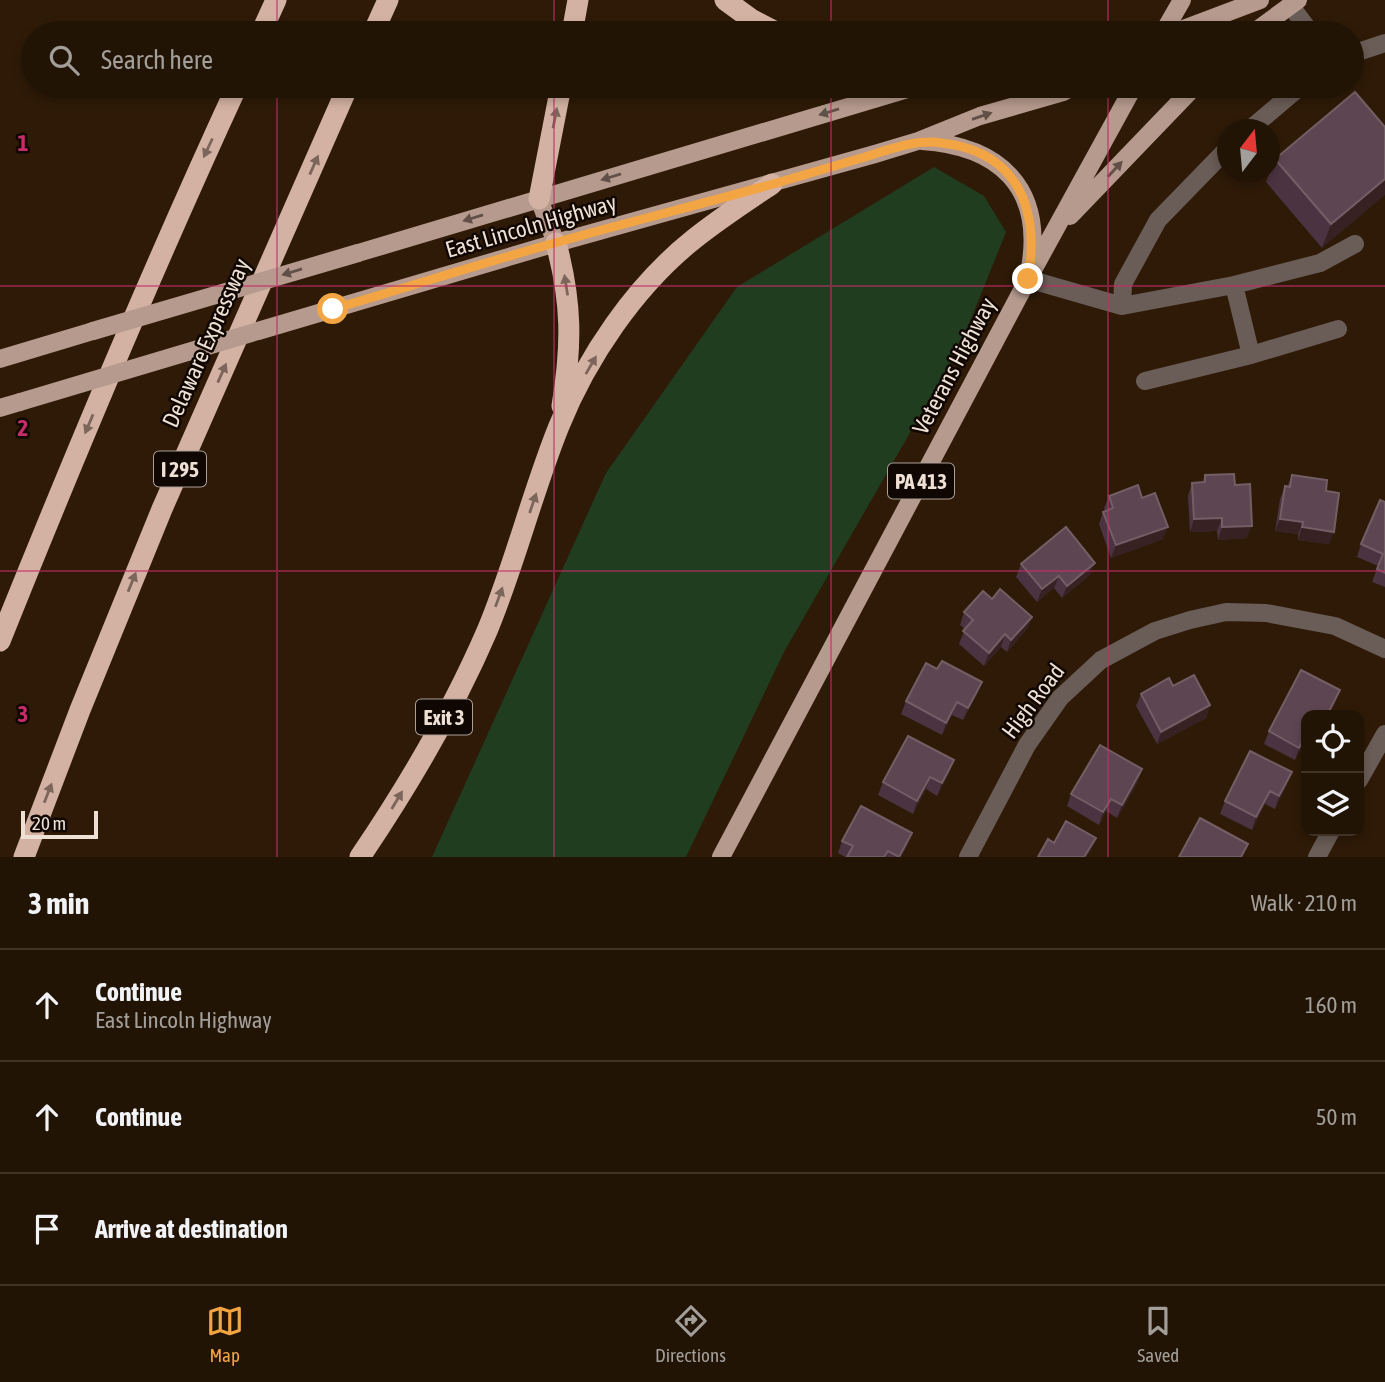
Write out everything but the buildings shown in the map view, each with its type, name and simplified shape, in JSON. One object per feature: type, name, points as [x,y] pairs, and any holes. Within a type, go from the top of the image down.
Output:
[{"type":"highway","points":[[266,21],[276,0]]},
{"type":"highway","points":[[378,21],[388,0]]},
{"type":"highway","points":[[574,21],[578,0]]},
{"type":"highway","points":[[724,0],[755,21]]},
{"type":"highway","points":[[0,640],[78,449],[231,98]]},
{"type":"highway","name":"Delaware Expressway","points":[[24,857],[80,710],[162,509],[343,98]]},
{"type":"highway","points":[[539,199],[559,98]]},
{"type":"highway","points":[[559,425],[604,341],[660,271],[700,234],[772,184]]},
{"type":"highway","points":[[556,243],[567,282],[570,337],[559,425]]},
{"type":"highway","name":"Exit 3","points":[[360,857],[418,764],[456,696],[487,631],[559,425]]},
{"type":"main road","points":[[1170,21],[1182,0]]},
{"type":"main road","points":[[1205,21],[1260,0]]},
{"type":"main road","points":[[1269,21],[1294,3]]},
{"type":"main road","name":"East Lincoln Highway","points":[[0,359],[878,98]]},
{"type":"main road","name":"East Lincoln Highway","points":[[0,408],[556,243],[918,141],[980,116],[1042,98]]},
{"type":"main road","name":"Veterans Highway","points":[[721,857],[1028,279],[1128,98]]},
{"type":"main road","points":[[1051,237],[1184,98]]},
{"type":"main road","name":"PA 413","points":[[918,141],[967,148],[986,156],[1005,169],[1017,184],[1027,205],[1032,228],[1033,251],[1028,279]]},
{"type":"main road","points":[[539,199],[556,243]]},
{"type":"street","points":[[1294,3],[1304,21]]},
{"type":"street","points":[[1364,50],[1385,43]]},
{"type":"street","points":[[1262,119],[1287,98]]},
{"type":"street","points":[[1122,306],[1123,284],[1158,220],[1217,158]]},
{"type":"street","points":[[1028,279],[1122,306],[1234,285],[1320,263],[1356,244]]},
{"type":"street","points":[[1234,285],[1251,355]]},
{"type":"street","points":[[1145,381],[1251,355],[1338,329]]},
{"type":"street","name":"High Road","points":[[968,857],[1027,745],[1060,698],[1101,660],[1155,631],[1226,612],[1266,613],[1335,626],[1385,649]]},
{"type":"street","points":[[1364,776],[1378,764],[1385,734]]},
{"type":"street","points":[[1317,857],[1328,836]]},
{"type":"green space","points":[[934,167],[984,196],[1006,232],[961,344],[784,652],[686,857],[432,857],[606,473],[737,287]]},
{"type":"route","points":[[333,309],[918,141],[967,148],[986,156],[1005,169],[1017,184],[1027,205],[1032,228],[1033,251],[1028,279]]}]
